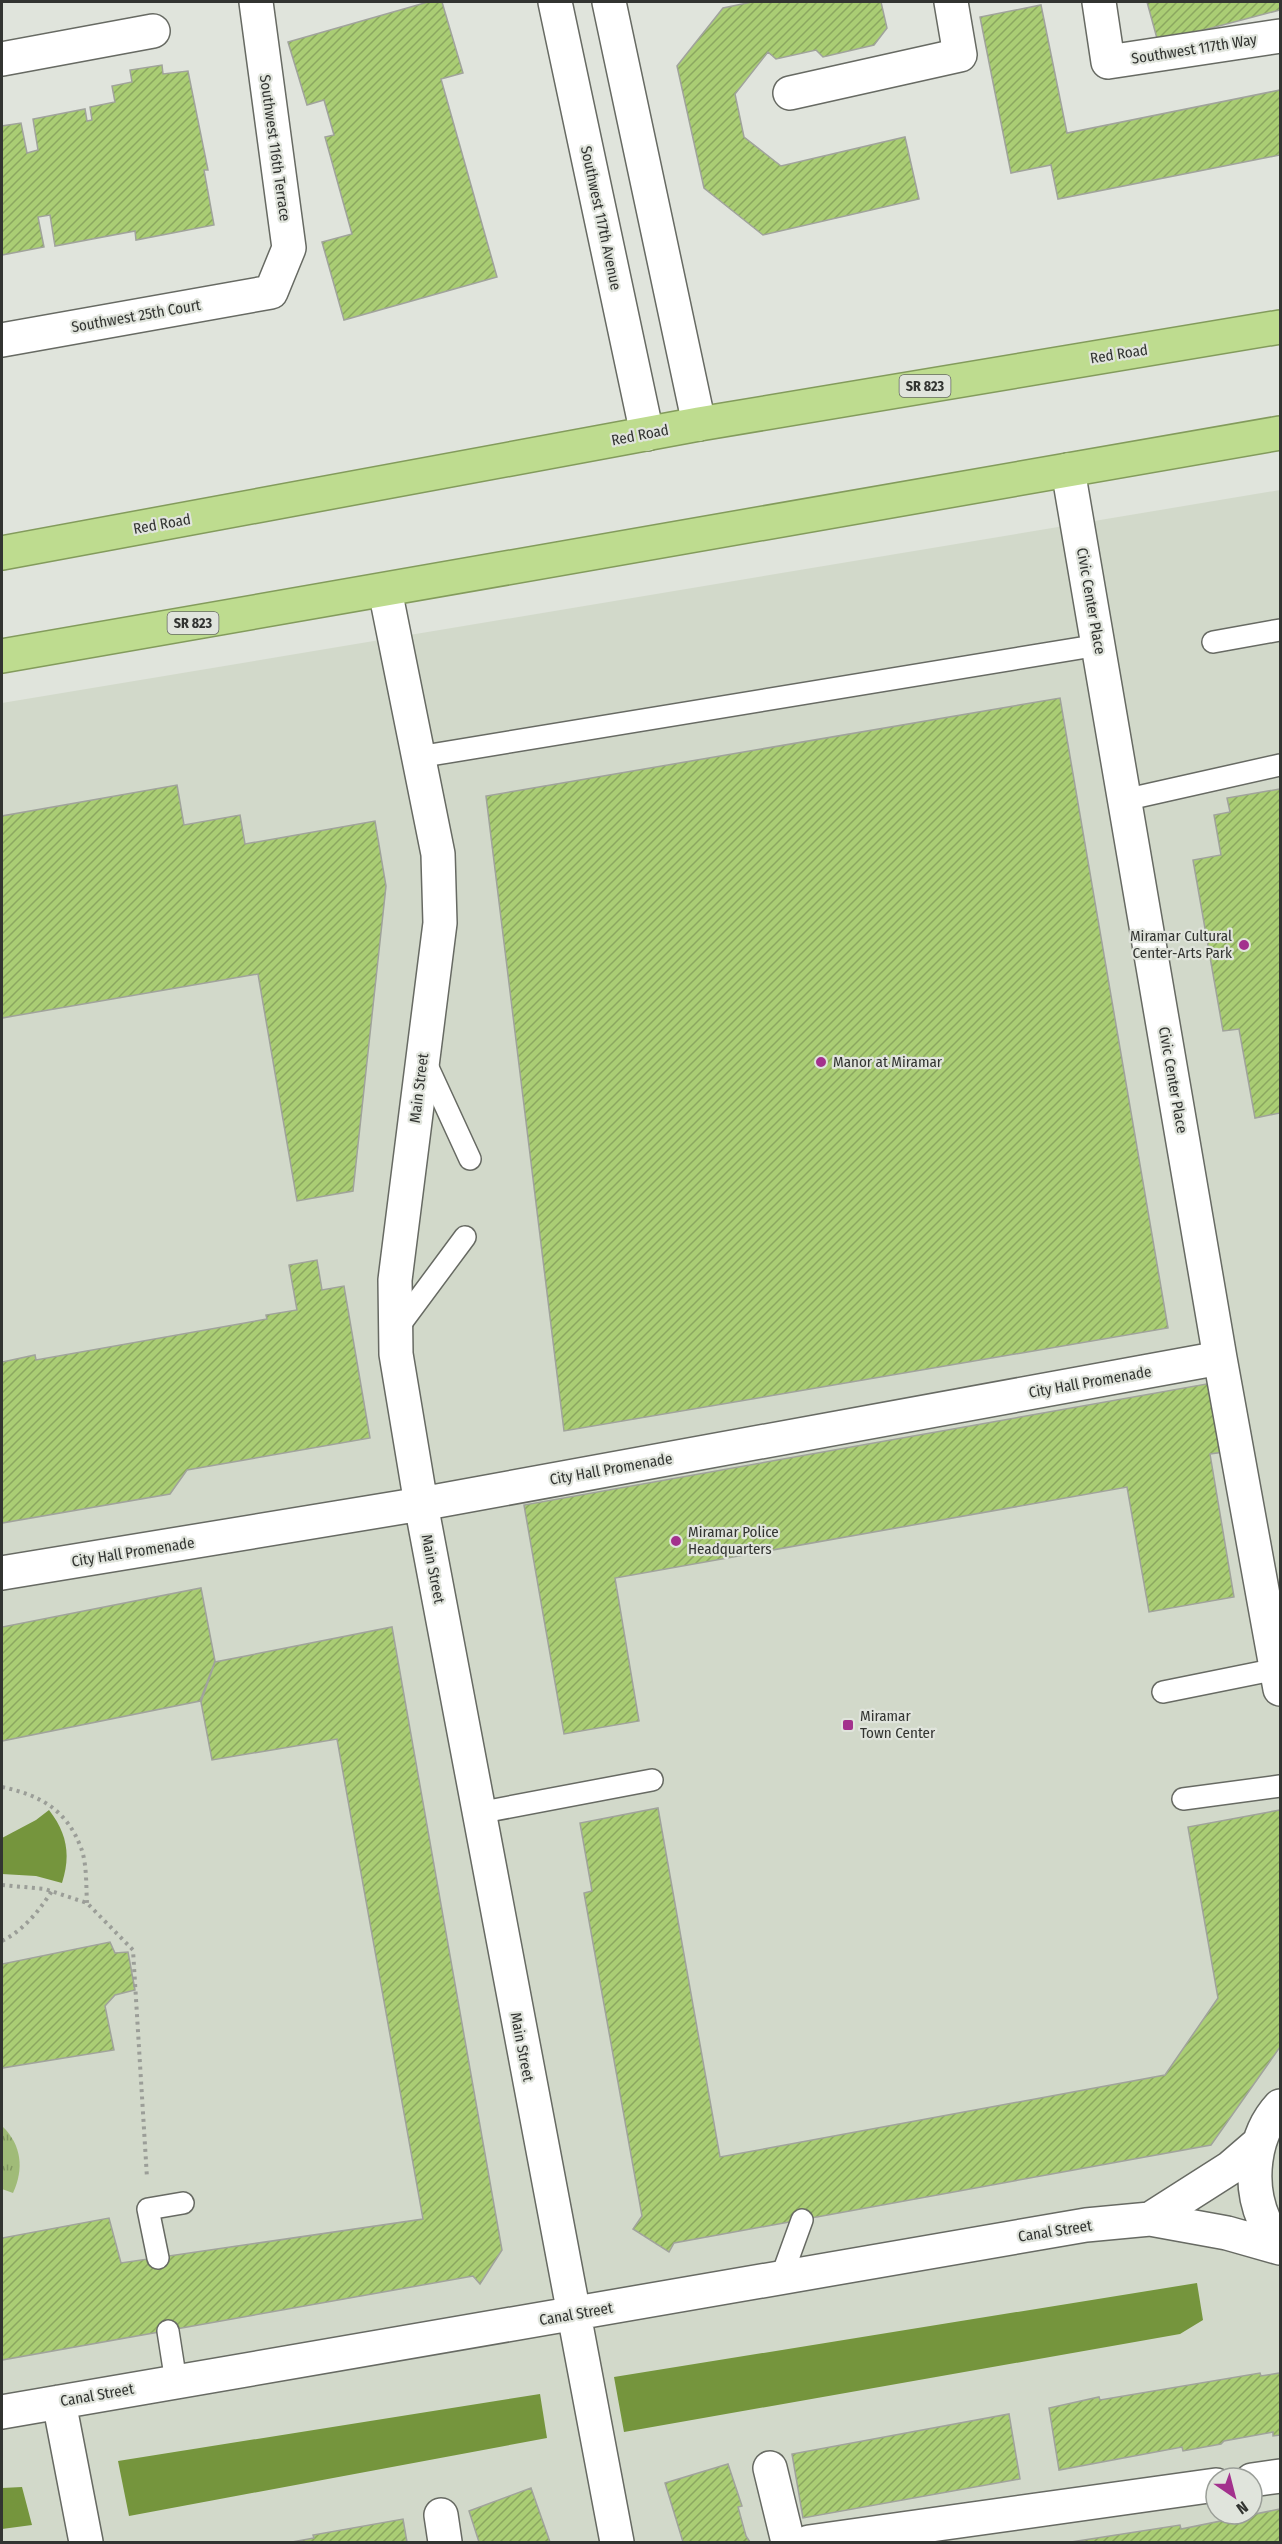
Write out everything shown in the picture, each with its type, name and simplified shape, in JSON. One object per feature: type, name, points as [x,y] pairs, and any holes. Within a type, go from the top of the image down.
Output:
[{"type":"highway","name":"Red Road","points":[[2,553],[699,424],[1281,327]]},
{"type":"highway","name":"SR 823","points":[[2,656],[1281,433]]},
{"type":"street","name":"Southwest 116th Terrace","points":[[256,2],[289,248],[271,292]]},
{"type":"street","name":"Southwest 117th Avenue","points":[[555,2],[647,434]]},
{"type":"street","points":[[609,2],[699,424]]},
{"type":"street","points":[[790,93],[960,55],[951,2]]},
{"type":"street","name":"Southwest 117th Way","points":[[1099,2],[1108,62],[1281,36]]},
{"type":"street","points":[[2,59],[153,31]]},
{"type":"street","name":"Southwest 25th Court","points":[[2,340],[271,292]]},
{"type":"street","name":"Civic Center Place","points":[[1068,470],[1220,1358],[1279,1679]]},
{"type":"street","name":"Main Street","points":[[386,590],[438,854],[440,923],[395,1280],[396,1354],[478,1813],[617,2542]]},
{"type":"street","name":"City Hall Promenade","points":[[2,1574],[421,1504],[1220,1358]]},
{"type":"street","points":[[1281,2106],[1273,2114],[1259,2143],[1255,2172],[1257,2196],[1264,2222],[1281,2243]]},
{"type":"street","name":"Canal Street","points":[[1150,2219],[1230,2168],[1259,2143]]},
{"type":"street","name":"Canal Street","points":[[2,2412],[1086,2225],[1150,2219],[1227,2233],[1281,2248]]},
{"type":"street","points":[[59,2402],[86,2542]]},
{"type":"street","points":[[770,2468],[788,2542]]},
{"type":"street","points":[[1264,2478],[1281,2476]]},
{"type":"street","points":[[809,2542],[1204,2487]]},
{"type":"lane","points":[[1212,642],[1281,630]]},
{"type":"lane","points":[[418,757],[1099,645]]},
{"type":"lane","points":[[1124,800],[1281,765]]},
{"type":"lane","points":[[423,1056],[470,1159]]},
{"type":"lane","points":[[396,1330],[465,1237]]},
{"type":"lane","points":[[1163,1692],[1279,1679]]},
{"type":"lane","points":[[478,1813],[652,1780]]},
{"type":"lane","points":[[1183,1799],[1281,1786]]},
{"type":"lane","points":[[158,2258],[148,2209],[183,2203]]},
{"type":"lane","points":[[781,2278],[802,2220]]},
{"type":"lane","points":[[168,2331],[176,2382]]},
{"type":"path","points":[[2,1787],[24,1792],[59,1810],[82,1849],[87,1903]]},
{"type":"path","points":[[2,1885],[52,1892],[87,1903],[133,1950],[148,2209]]},
{"type":"path","points":[[2,1941],[15,1934],[37,1914],[52,1892]]},
{"type":"shaded area","name":"Miramar Town Center","points":[[1280,490],[1280,2542],[2,2542],[2,703]]},
{"type":"shaded area","points":[[49,1810],[60,1827],[66,1845],[65,1873],[62,1883],[36,1876],[2,1874],[2,1838],[36,1820]]},
{"type":"shaded area","points":[[1197,2283],[1203,2320],[1180,2334],[624,2432],[614,2377]]},
{"type":"shaded area","points":[[540,2394],[547,2438],[129,2516],[118,2461]]},
{"type":"shaded area","points":[[22,2487],[32,2525],[2,2529],[2,2488]]},
{"type":"green space","points":[[2,2126],[14,2141],[19,2158],[19,2175],[13,2193],[2,2189]]},
{"type":"building","points":[[428,2],[442,2],[463,73],[441,79],[497,277],[344,320],[322,242],[352,234],[325,137],[334,135],[324,100],[307,105],[288,42]]},
{"type":"building","points":[[752,2],[881,2],[887,28],[874,45],[823,57],[816,50],[776,59],[768,52],[735,94],[744,137],[781,166],[905,137],[919,199],[763,235],[704,188],[677,66],[723,8]]},
{"type":"building","points":[[1147,2],[1280,2],[1280,10],[1158,42]]},
{"type":"building","points":[[1041,5],[1067,133],[1280,90],[1280,155],[1058,199],[1051,165],[1011,173],[980,17]]},
{"type":"building","points":[[162,65],[163,74],[188,71],[208,170],[204,170],[214,225],[136,240],[135,231],[55,246],[50,215],[38,217],[44,247],[2,255],[2,126],[21,123],[27,153],[38,150],[33,119],[85,109],[87,121],[92,120],[90,107],[115,102],[112,86],[132,82],[130,70]]},
{"type":"building","name":"Manor at Miramar","points":[[1060,698],[1168,1328],[564,1431],[486,796]]},
{"type":"building","points":[[177,785],[184,825],[240,815],[245,844],[375,821],[386,886],[353,1191],[297,1201],[258,974],[2,1018],[2,816]]},
{"type":"building","name":"Miramar Cultural Center-Arts Park","points":[[1280,789],[1280,1113],[1255,1118],[1239,1029],[1223,1031],[1193,860],[1221,855],[1214,815],[1230,812],[1227,798]]},
{"type":"building","points":[[317,1260],[322,1290],[344,1286],[370,1438],[187,1470],[170,1494],[2,1523],[2,1362],[35,1355],[36,1360],[267,1319],[266,1315],[297,1310],[289,1265]]},
{"type":"building","name":"Miramar Police Headquarters","points":[[1212,1383],[1224,1452],[1210,1454],[1234,1597],[1149,1612],[1127,1487],[615,1578],[639,1721],[564,1734],[524,1505]]},
{"type":"building","points":[[201,1588],[215,1661],[200,1701],[2,1741],[2,1627]]},
{"type":"building","points":[[392,1627],[502,2250],[480,2284],[473,2276],[2,2360],[2,2238],[109,2218],[121,2263],[423,2219],[337,1739],[212,1760],[201,1702],[215,1662]]},
{"type":"building","points":[[658,1808],[720,2157],[1165,2075],[1218,1998],[1188,1827],[1280,1810],[1280,2047],[1211,2145],[674,2243],[669,2252],[633,2229],[642,2216],[584,1893],[592,1891],[580,1823]]},
{"type":"building","points":[[110,1942],[115,1953],[128,1952],[135,1990],[115,1995],[105,2006],[114,2050],[2,2068],[2,1964]]},
{"type":"building","points":[[1260,2373],[1261,2376],[1280,2373],[1280,2435],[1273,2436],[1273,2432],[1183,2451],[1182,2447],[1059,2470],[1049,2408],[1099,2397],[1100,2400]]},
{"type":"building","points":[[1009,2414],[1020,2479],[803,2518],[792,2454]]},
{"type":"building","points":[[728,2464],[742,2506],[738,2507],[746,2536],[750,2542],[683,2542],[665,2483]]},
{"type":"building","points":[[531,2488],[550,2542],[479,2542],[469,2511]]},
{"type":"building","points":[[1280,2509],[1280,2542],[1071,2542],[1180,2525],[1181,2529],[1204,2524],[1264,2526],[1264,2512]]},
{"type":"building","points":[[403,2519],[407,2542],[292,2542],[314,2538],[313,2535]]},
{"type":"place","name":"Miramar Cultural Center-Arts Park","points":[[1244,945]]},
{"type":"place","name":"Manor at Miramar","points":[[821,1062]]},
{"type":"place","name":"Miramar Police Headquarters","points":[[676,1541]]},
{"type":"place","name":"Miramar Town Center","points":[[848,1725]]}]
